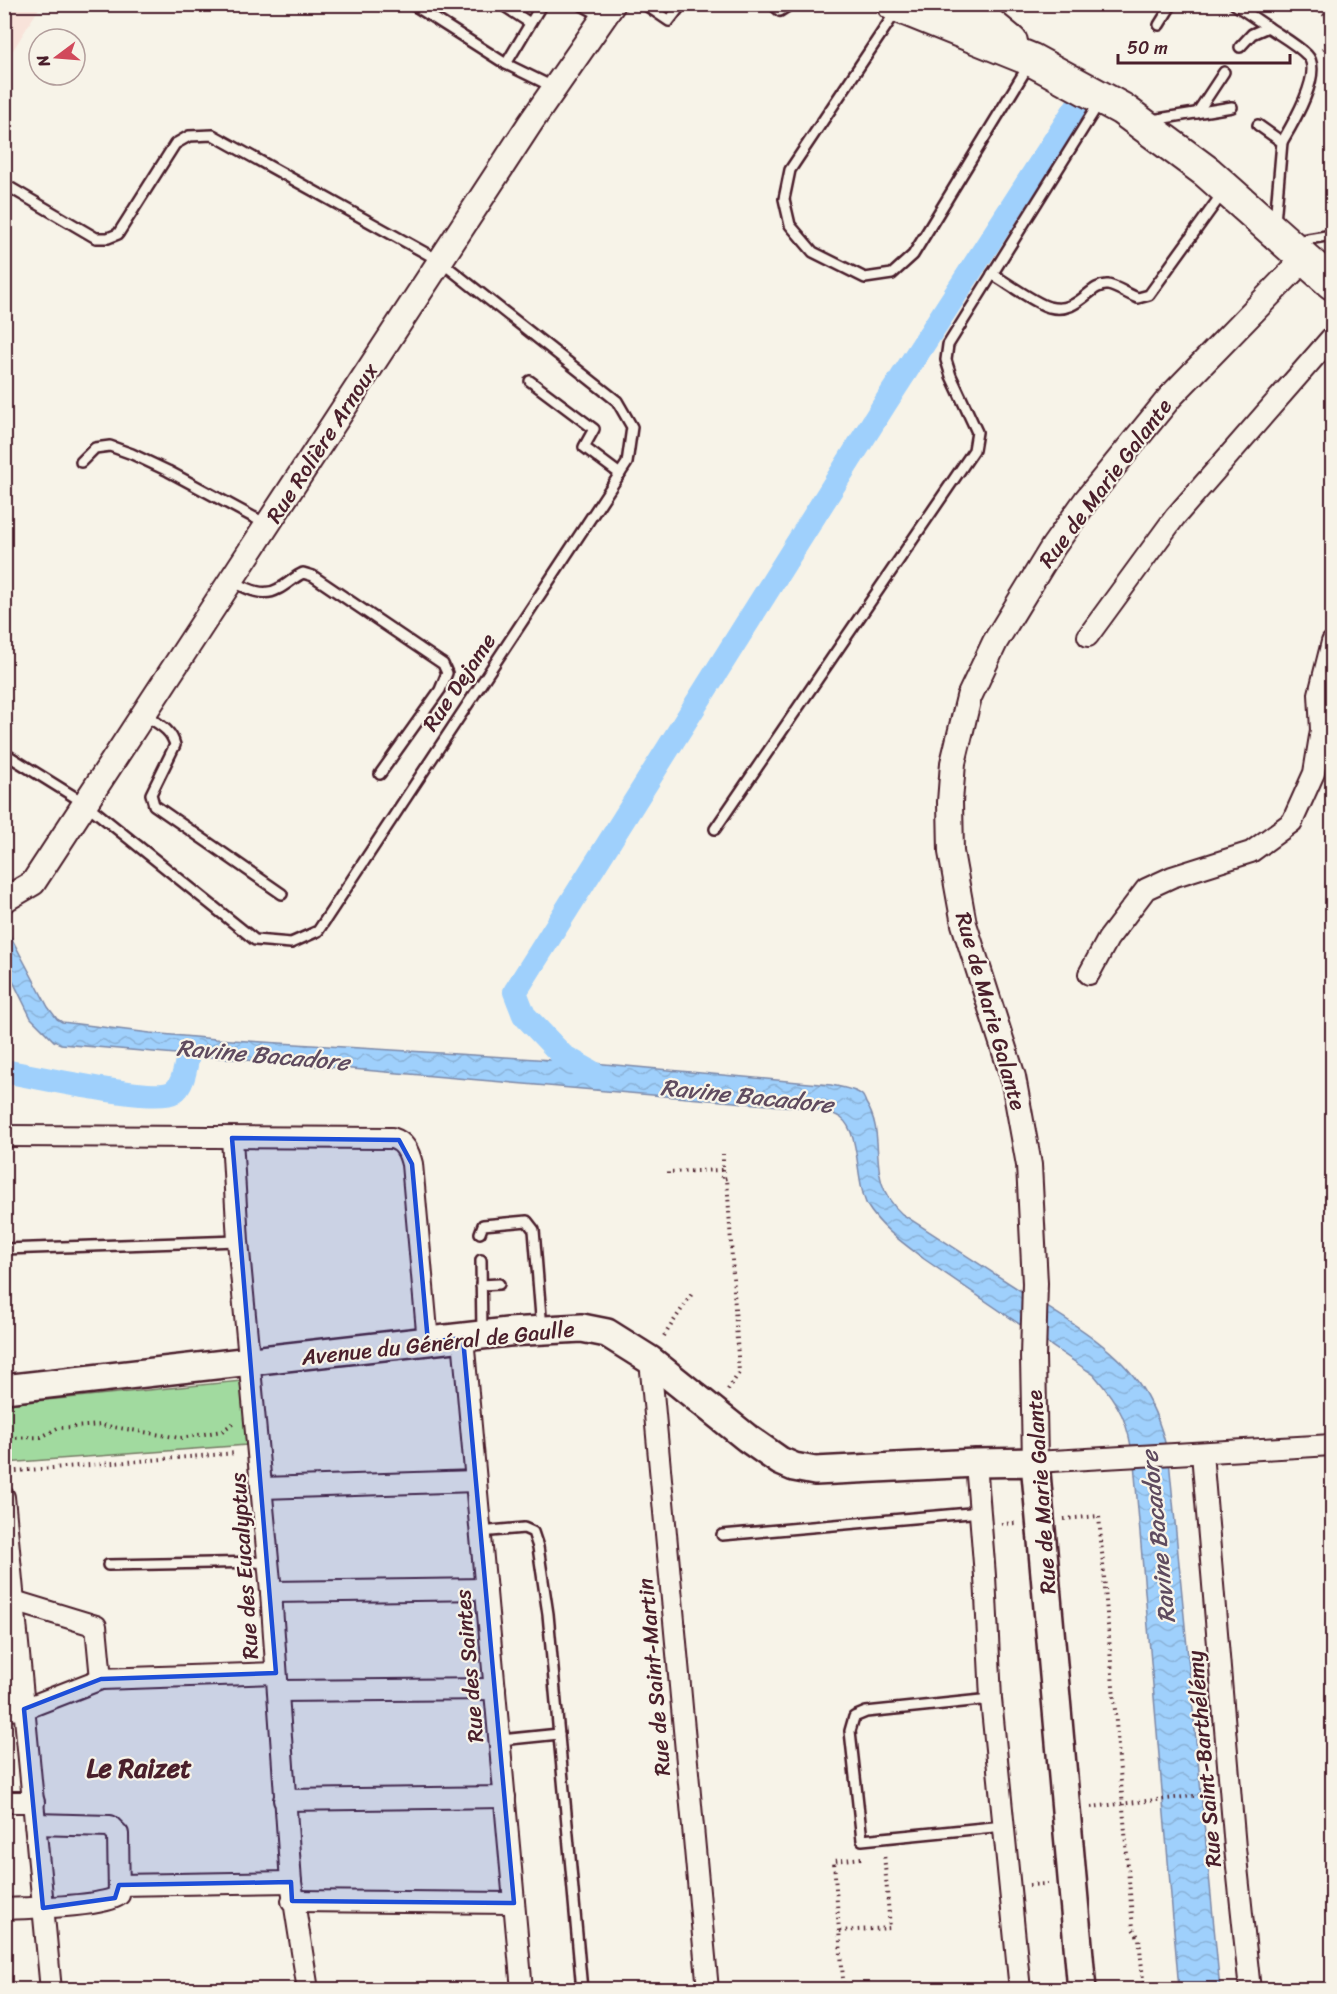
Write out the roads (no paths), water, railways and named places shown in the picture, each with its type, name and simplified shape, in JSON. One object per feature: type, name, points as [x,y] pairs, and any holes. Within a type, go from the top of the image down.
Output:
[{"type":"main road","points":[[965,4],[1032,60]]},
{"type":"main road","points":[[896,6],[1032,60],[1122,109],[1226,188],[1332,282]]},
{"type":"main road","name":"Avenue du Général de Gaulle","points":[[4,1389],[472,1336],[582,1328],[606,1333],[650,1360],[780,1461],[804,1470],[1035,1462]]},
{"type":"main road","name":"Rue de Marie Galante","points":[[1035,1462],[1082,1989]]},
{"type":"street","name":"Rue Rolière Arnoux","points":[[4,900],[33,883],[440,261],[608,11]]},
{"type":"street","name":"Rue de Marie Galante","points":[[1035,1462],[1033,1356],[1035,1282],[1029,1165],[1013,1077],[964,924],[951,852],[950,802],[953,763],[969,698],[995,642],[1053,547],[1088,499],[1289,244]]},
{"type":"street","points":[[1088,636],[1175,517],[1332,337]]},
{"type":"street","points":[[1089,974],[1108,939],[1146,889],[1172,877],[1251,852],[1292,822],[1314,773],[1321,730],[1319,694],[1332,642]]},
{"type":"street","points":[[4,1136],[392,1138],[399,1140],[410,1154],[412,1164],[428,1342]]},
{"type":"street","name":"Rue des Eucalyptus","points":[[232,1138],[238,1241],[271,1592],[292,1891],[308,1989]]},
{"type":"street","name":"Rue des Saintes","points":[[472,1336],[476,1481],[522,1989]]},
{"type":"street","name":"Rue de Saint-Martin","points":[[650,1360],[708,1989]]},
{"type":"street","name":"Avenue du Général de Gaulle","points":[[1035,1462],[1332,1445]]},
{"type":"street","name":"Rue Saint-Barthélémy","points":[[1194,1454],[1250,1989]]},
{"type":"street","points":[[976,1463],[981,1512],[991,1699],[1020,1989]]},
{"type":"street","points":[[262,1488],[476,1481]]},
{"type":"street","points":[[4,1497],[9,1600],[24,1709],[51,1989]]},
{"type":"street","points":[[271,1592],[486,1589]]},
{"type":"street","points":[[9,1600],[96,1626],[100,1679]]},
{"type":"street","points":[[4,1710],[24,1709],[100,1679],[495,1689]]},
{"type":"street","points":[[284,1800],[505,1797]]},
{"type":"street","points":[[4,1802],[34,1802]]},
{"type":"street","points":[[4,1909],[43,1908],[115,1899],[119,1895],[118,1834],[115,1829],[110,1826],[35,1824]]},
{"type":"street","points":[[119,1885],[292,1891],[514,1903]]},
{"type":"lane","points":[[412,4],[506,64],[555,88]]},
{"type":"lane","points":[[501,4],[530,23]]},
{"type":"lane","points":[[506,64],[542,4]]},
{"type":"lane","points":[[580,4],[608,11]]},
{"type":"lane","points":[[644,4],[669,21],[682,4]]},
{"type":"lane","points":[[772,4],[780,10],[791,4]]},
{"type":"lane","points":[[1159,25],[1172,4]]},
{"type":"lane","points":[[1234,4],[1309,56],[1312,67],[1305,101],[1282,142],[1289,244],[1332,235]]},
{"type":"lane","points":[[896,6],[790,170],[783,199],[790,225],[813,252],[865,278],[892,274],[913,255],[1032,60]]},
{"type":"lane","points":[[1240,47],[1252,34],[1268,27]]},
{"type":"lane","points":[[1197,113],[1224,72]]},
{"type":"lane","points":[[715,829],[974,450],[977,432],[951,376],[946,360],[948,345],[1102,99]]},
{"type":"lane","points":[[1139,122],[1232,107]]},
{"type":"lane","points":[[1258,125],[1282,142]]},
{"type":"lane","name":"Rue Dejame","points":[[4,184],[96,238],[108,238],[118,234],[175,144],[189,136],[213,135],[440,261],[617,401],[632,427],[627,464],[318,931],[291,943],[255,940],[86,804],[4,753]]},
{"type":"lane","points":[[992,274],[1049,307],[1074,306],[1099,287],[1108,285],[1138,298],[1149,295],[1226,188]]},
{"type":"lane","points":[[531,381],[594,429],[584,447],[620,474]]},
{"type":"lane","points":[[81,462],[94,448],[110,446],[168,471],[268,525]]},
{"type":"lane","points":[[232,581],[252,591],[269,593],[303,573],[313,576],[443,664],[447,673],[440,690],[380,774]]},
{"type":"lane","points":[[145,715],[166,729],[173,737],[175,746],[151,794],[154,805],[282,894]]},
{"type":"lane","points":[[480,1233],[483,1225],[527,1221],[534,1230],[542,1331]]},
{"type":"lane","points":[[4,1249],[238,1241]]},
{"type":"lane","points":[[472,1336],[481,1285],[481,1260]]},
{"type":"lane","points":[[528,1282],[538,1281]]},
{"type":"lane","points":[[481,1285],[498,1284]]},
{"type":"lane","points":[[722,1535],[981,1512]]},
{"type":"lane","points":[[480,1532],[524,1528],[533,1532],[538,1547],[548,1614],[582,1989]]},
{"type":"lane","points":[[108,1565],[268,1562]]},
{"type":"lane","points":[[991,1699],[866,1712],[854,1717],[850,1731],[862,1840],[1004,1826]]},
{"type":"lane","points":[[500,1740],[559,1734]]},
{"type":"water","name":"Ravine Bacadore","points":[[4,924],[48,1007],[62,1022],[216,1039],[583,1062],[831,1085],[862,1095],[873,1116],[880,1173],[883,1187],[890,1201],[902,1214],[1086,1332],[1131,1373],[1147,1396],[1155,1414],[1169,1460],[1220,1989],[1179,1989],[1134,1463],[1122,1415],[1111,1396],[1094,1375],[924,1259],[878,1220],[863,1195],[852,1135],[841,1118],[826,1112],[796,1107],[61,1044],[54,1041],[31,1018],[5,965]]},
{"type":"waterway","points":[[600,1077],[563,1056],[524,1015],[515,992],[886,402],[1077,106]]},
{"type":"waterway","name":"Ravine Bacadore","points":[[4,1071],[119,1092],[162,1094],[177,1089],[189,1050]]},
{"type":"district","name":"Le Raizet","points":[[139,1768]]}]
